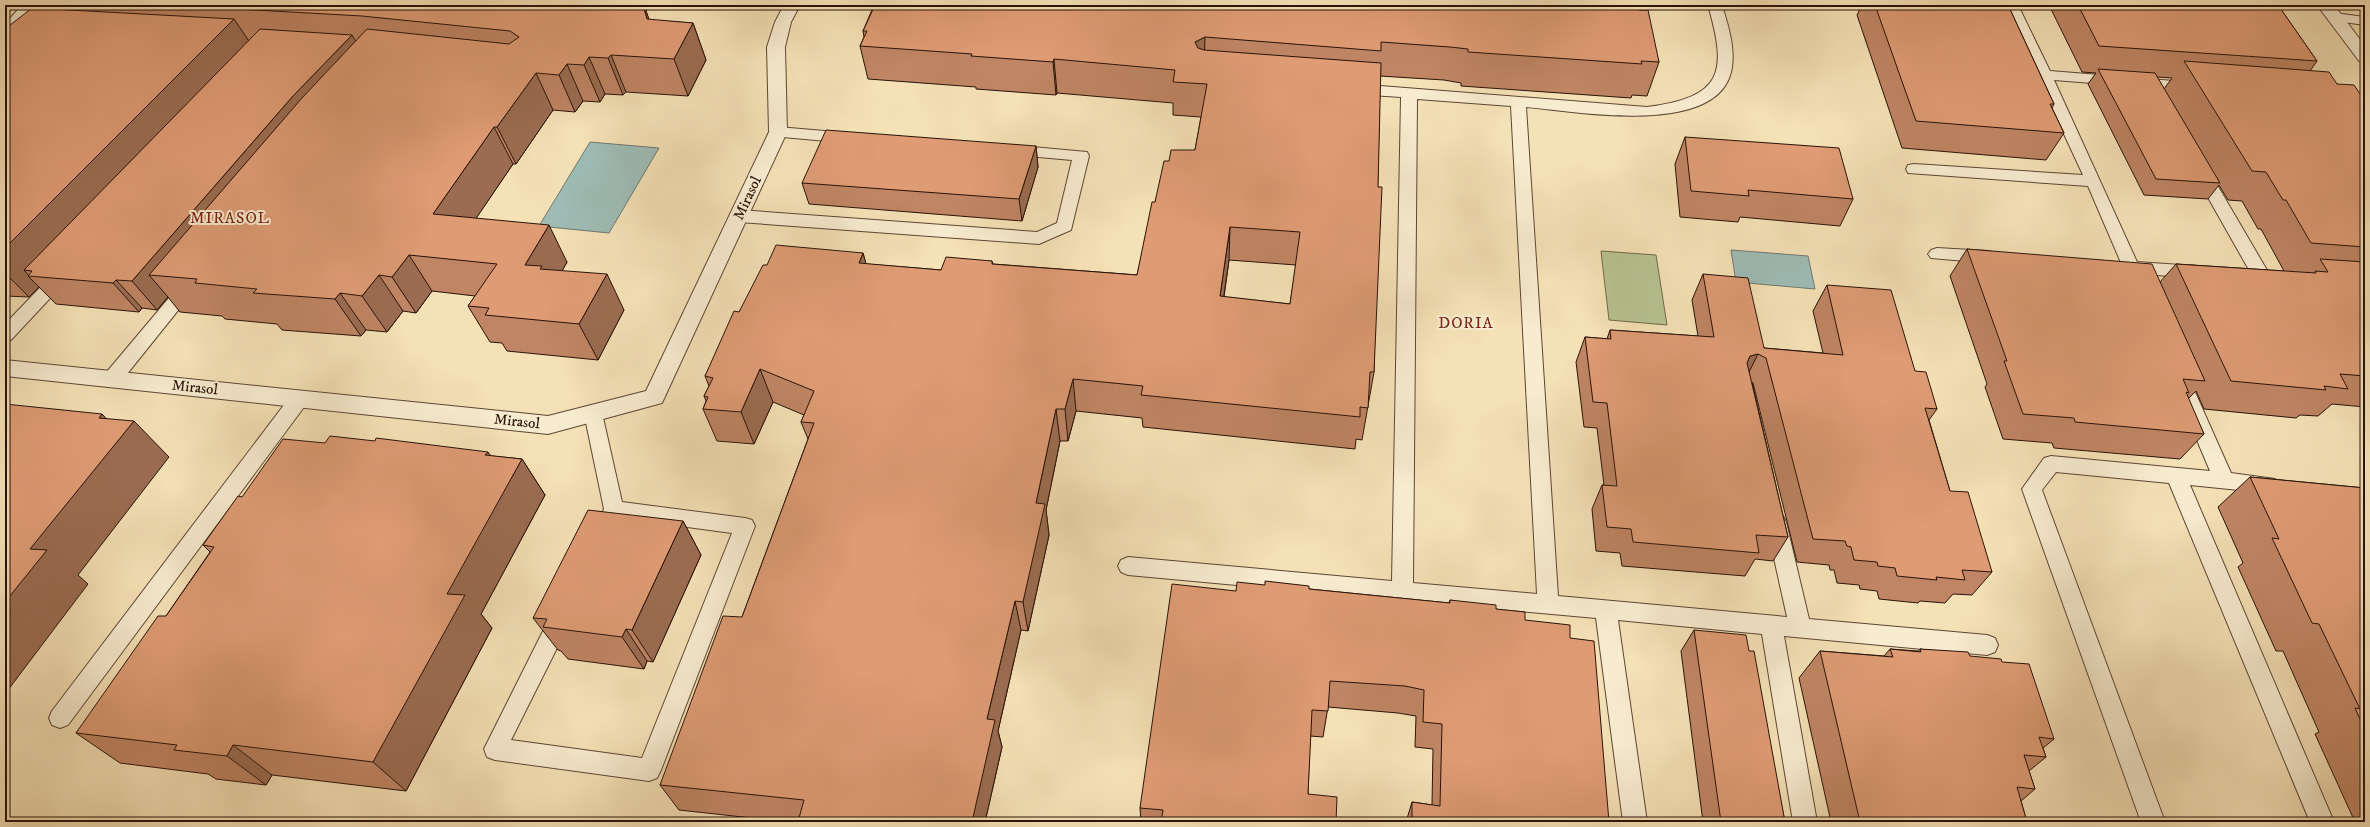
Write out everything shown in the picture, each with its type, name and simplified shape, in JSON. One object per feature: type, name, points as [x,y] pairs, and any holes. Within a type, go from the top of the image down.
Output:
[{"type":"street","points":[[5,34],[31,5]]},
{"type":"street","name":"Mirasol","points":[[5,368],[548,425],[654,397],[778,132],[776,47],[783,22],[792,5]]},
{"type":"street","points":[[2330,11],[2365,57]]},
{"type":"lane","points":[[1338,88],[1647,112],[1688,106],[1706,97],[1717,88],[1726,71],[1726,51],[1715,5]]},
{"type":"lane","points":[[2008,9],[2044,75],[2094,181],[2124,266],[2147,302]]},
{"type":"lane","points":[[2330,11],[2365,21]]},
{"type":"lane","points":[[2044,75],[2154,90],[2212,87]]},
{"type":"lane","points":[[1402,592],[1409,93]]},
{"type":"lane","points":[[1518,102],[1548,605]]},
{"type":"lane","points":[[778,132],[862,139]]},
{"type":"lane","points":[[738,216],[1039,238],[1065,226],[1081,156],[996,149]]},
{"type":"lane","points":[[2194,159],[2270,278],[2239,275]]},
{"type":"lane","points":[[1914,169],[2094,181]]},
{"type":"lane","points":[[1937,254],[2007,258]]},
{"type":"lane","points":[[5,335],[70,266]]},
{"type":"lane","points":[[2124,266],[2216,273]]},
{"type":"lane","points":[[112,379],[201,271]]},
{"type":"lane","points":[[2172,360],[2224,481]]},
{"type":"lane","points":[[60,718],[300,398]]},
{"type":"lane","points":[[592,413],[614,509],[593,551]]},
{"type":"lane","points":[[2153,822],[2032,489],[2051,464],[2287,487]]},
{"type":"lane","points":[[2176,476],[2241,634],[2322,822]]},
{"type":"lane","points":[[1772,504],[1800,628]]},
{"type":"lane","points":[[569,601],[495,749],[649,770],[745,526],[614,509]]},
{"type":"lane","points":[[1128,566],[1987,645]]},
{"type":"lane","points":[[1606,611],[1635,822]]},
{"type":"lane","points":[[1771,625],[1805,822]]},
{"type":"green space","points":[[1601,251],[1656,255],[1667,325],[1609,320]]},
{"type":"water","points":[[590,142],[659,148],[609,233],[539,226]]},
{"type":"water","points":[[1731,250],[1808,256],[1815,289],[1736,282]]},
{"type":"building","points":[[165,5],[643,5],[647,19],[693,23],[674,59],[611,55],[608,58],[589,57],[584,65],[567,64],[559,75],[536,73],[497,127],[494,127],[433,214],[549,225],[525,265],[542,266],[540,269],[607,274],[579,324],[485,315],[489,308],[468,306],[497,264],[409,255],[392,277],[379,275],[362,296],[340,293],[335,299],[253,293],[257,289],[195,283],[197,279],[149,275],[302,98],[367,29],[509,44],[519,37],[510,31],[362,16]]},
{"type":"building","points":[[875,5],[1638,5],[1639,10],[1648,10],[1659,62],[1641,61],[1642,64],[1468,52],[1468,49],[1381,42],[1381,51],[1205,37],[1195,42],[1198,48],[1204,50],[1381,63],[1378,187],[1382,187],[1374,372],[1370,372],[1368,408],[1360,407],[1360,417],[1141,395],[1143,386],[1073,379],[1065,409],[1056,409],[1036,503],[1045,504],[1023,602],[1015,601],[987,719],[995,720],[972,822],[829,822],[799,818],[804,800],[660,785],[723,616],[742,617],[814,423],[801,422],[814,391],[760,369],[741,412],[703,409],[708,397],[704,396],[713,378],[705,376],[734,311],[739,312],[763,265],[767,265],[776,245],[863,253],[859,263],[941,270],[946,257],[992,261],[992,264],[1137,275],[1152,202],[1155,202],[1164,161],[1169,161],[1171,150],[1195,150],[1207,84],[1173,82],[1175,70],[1054,59],[1053,62],[971,56],[972,54],[860,46],[867,31],[863,31]],"holes":[[[1230,227],[1300,232],[1290,304],[1220,296]]]},
{"type":"building","points":[[1875,5],[2008,5],[2054,104],[2050,104],[2064,133],[1916,121]]},
{"type":"building","points":[[2078,5],[2278,5],[2317,61],[2099,46]]},
{"type":"building","points":[[32,8],[234,19],[5,248],[5,29]]},
{"type":"building","points":[[260,29],[352,35],[293,96],[132,281],[116,280],[113,283],[28,276],[32,271],[24,270]]},
{"type":"building","points":[[2184,61],[2329,72],[2337,84],[2354,85],[2365,101],[2365,247],[2311,243],[2286,200],[2283,200],[2266,172],[2252,171]]},
{"type":"building","points":[[2098,69],[2155,73],[2220,183],[2156,179]]},
{"type":"building","points":[[826,130],[1036,146],[1019,199],[802,183]]},
{"type":"building","points":[[1685,137],[1839,148],[1853,199],[1748,190],[1749,196],[1691,191]]},
{"type":"building","points":[[1967,249],[2152,264],[2205,381],[2183,379],[2189,393],[2186,392],[2204,434],[2075,422],[2074,418],[2023,414],[2004,361],[2007,361]]},
{"type":"building","points":[[2320,259],[2365,262],[2365,376],[2340,374],[2348,389],[2324,386],[2326,390],[2231,381],[2176,264],[2316,273],[2315,271],[2328,272]]},
{"type":"building","points":[[1703,274],[1748,278],[1764,348],[1843,355],[1827,285],[1891,290],[1915,371],[1926,372],[1937,409],[1925,408],[1950,491],[1968,492],[1992,572],[1962,570],[1965,580],[1936,577],[1937,580],[1897,576],[1895,568],[1878,566],[1877,562],[1854,560],[1851,547],[1847,546],[1845,541],[1813,539],[1766,358],[1758,354],[1750,356],[1747,363],[1788,537],[1756,535],[1759,553],[1633,542],[1631,529],[1607,527],[1602,485],[1617,486],[1607,403],[1593,402],[1585,337],[1611,339],[1610,330],[1714,337]]},
{"type":"building","points":[[5,404],[102,414],[99,418],[134,421],[30,549],[47,550],[5,602]]},
{"type":"building","points":[[330,436],[375,441],[376,438],[488,452],[485,455],[522,459],[447,594],[465,595],[373,762],[233,745],[227,756],[174,750],[177,745],[76,733],[158,616],[166,616],[214,547],[203,545],[238,496],[242,497],[283,439],[325,443]]},
{"type":"building","points":[[2250,477],[2365,488],[2365,730],[2355,708],[2360,709],[2319,624],[2312,623],[2272,538],[2279,539]]},
{"type":"building","points":[[588,510],[683,521],[632,630],[626,629],[622,637],[543,627],[547,619],[533,618]]},
{"type":"building","points":[[1265,581],[1309,586],[1309,589],[1450,603],[1450,600],[1496,605],[1496,609],[1525,612],[1525,620],[1570,625],[1570,638],[1594,641],[1609,822],[1412,822],[1412,802],[1440,806],[1442,724],[1423,722],[1424,690],[1405,686],[1330,681],[1328,711],[1312,710],[1308,794],[1337,797],[1336,822],[1161,822],[1163,810],[1140,808],[1172,584],[1236,591],[1237,582],[1265,585]]},
{"type":"building","points":[[1694,630],[1746,635],[1749,651],[1754,651],[1785,822],[1721,822]]},
{"type":"building","points":[[1890,649],[1921,652],[1920,649],[1968,652],[1970,656],[2001,659],[2002,662],[2029,664],[2054,739],[2039,737],[2046,757],[2024,755],[2035,789],[2017,787],[2027,822],[1860,822],[1820,651],[1893,657]]},
{"type":"district","name":"MIRASOL","points":[[230,217]]},
{"type":"district","name":"DORIA","points":[[1466,322]]}]
